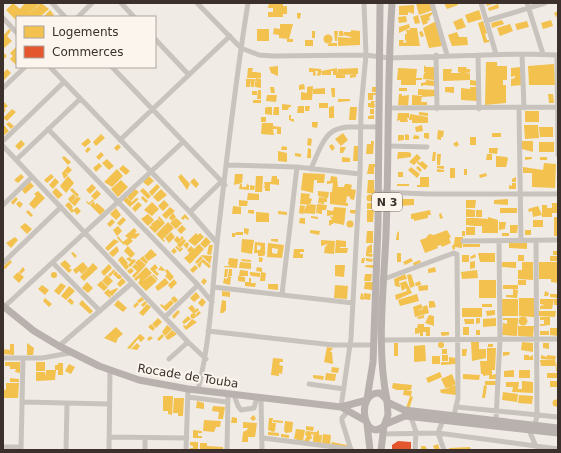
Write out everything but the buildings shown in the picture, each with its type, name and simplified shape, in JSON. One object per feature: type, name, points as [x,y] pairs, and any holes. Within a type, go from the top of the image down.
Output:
[{"type":"main road","name":"N 3","points":[[367,399],[373,370],[374,345],[378,192],[380,3]]},
{"type":"main road","name":"N 3","points":[[387,401],[383,382],[381,340],[388,192],[389,58],[392,3]]},
{"type":"main road","name":"Rocade de Touba","points":[[3,307],[30,328],[59,346],[110,371],[150,382],[230,397],[259,398],[345,409],[366,421]]},
{"type":"main road","points":[[370,450],[365,413],[367,399],[371,395],[378,393],[384,396],[387,401],[388,412],[381,450]]},
{"type":"main road","name":"Rocade de Touba","points":[[345,409],[367,399]]},
{"type":"main road","points":[[387,401],[404,410],[496,420],[558,433]]},
{"type":"main road","points":[[366,421],[369,427],[374,430],[384,428],[398,418],[411,417],[532,428],[558,428]]},
{"type":"street","points":[[52,3],[64,16]]},
{"type":"street","points":[[79,16],[92,3]]},
{"type":"street","points":[[121,3],[133,16]]},
{"type":"street","points":[[197,3],[241,48],[259,55],[366,55],[379,58],[436,55],[557,55],[558,155]]},
{"type":"street","points":[[198,390],[206,359],[223,184],[227,164],[248,3]]},
{"type":"street","points":[[263,438],[351,449],[342,418],[345,409],[344,389],[351,346],[360,174],[361,108],[366,55],[364,3]]},
{"type":"street","points":[[432,3],[447,55]]},
{"type":"street","points":[[481,3],[496,54]]},
{"type":"street","points":[[486,21],[528,6],[545,3]]},
{"type":"street","points":[[528,6],[543,54]]},
{"type":"street","points":[[3,18],[16,32]]},
{"type":"street","points":[[120,140],[230,36]]},
{"type":"street","points":[[156,40],[189,75]]},
{"type":"street","points":[[521,240],[522,54]]},
{"type":"street","points":[[436,55],[437,109]]},
{"type":"street","points":[[478,55],[479,109]]},
{"type":"street","points":[[3,88],[24,68]]},
{"type":"street","points":[[51,68],[218,243]]},
{"type":"street","points":[[113,68],[223,184]]},
{"type":"street","points":[[3,141],[64,82]]},
{"type":"street","points":[[16,160],[80,99]]},
{"type":"street","points":[[389,108],[557,108]]},
{"type":"street","points":[[311,169],[322,141],[328,134],[342,128],[379,127]]},
{"type":"street","points":[[48,129],[198,285],[212,302]]},
{"type":"street","points":[[3,307],[86,234],[183,142]]},
{"type":"street","points":[[388,146],[427,147]]},
{"type":"street","points":[[3,147],[188,342],[206,359]]},
{"type":"street","points":[[227,164],[297,167],[360,174]]},
{"type":"street","points":[[282,294],[297,167]]},
{"type":"street","points":[[3,205],[32,177]]},
{"type":"street","points":[[190,212],[223,184]]},
{"type":"street","points":[[378,192],[429,194],[558,194]]},
{"type":"street","points":[[3,263],[61,207]]},
{"type":"street","points":[[463,242],[558,240]]},
{"type":"street","points":[[496,420],[495,410],[500,339],[499,241]]},
{"type":"street","points":[[536,241],[538,339],[537,415],[532,428],[536,449]]},
{"type":"street","points":[[384,279],[454,253],[457,254],[459,339],[457,407],[454,415]]},
{"type":"street","points":[[53,263],[100,311]]},
{"type":"street","points":[[59,346],[132,283]]},
{"type":"street","points":[[165,317],[198,285]]},
{"type":"street","points":[[213,287],[353,303]]},
{"type":"street","points":[[208,331],[351,346],[374,345]]},
{"type":"street","points":[[381,340],[558,339]]},
{"type":"street","points":[[169,360],[188,342]]},
{"type":"street","points":[[3,358],[48,358],[70,352]]},
{"type":"street","points":[[3,447],[21,449],[23,358]]},
{"type":"street","points":[[109,450],[110,371]]},
{"type":"street","points":[[308,384],[344,389]]},
{"type":"street","points":[[186,450],[188,389]]},
{"type":"street","points":[[188,397],[230,397],[241,410],[254,408],[259,398]]},
{"type":"street","points":[[227,450],[230,397]]},
{"type":"street","points":[[259,398],[263,438],[262,450]]},
{"type":"street","points":[[23,402],[109,404]]},
{"type":"street","points":[[66,450],[67,404]]},
{"type":"street","points":[[457,407],[558,417]]},
{"type":"street","points":[[411,417],[416,432],[415,450]]},
{"type":"street","points":[[443,420],[438,433],[444,450]]},
{"type":"street","points":[[384,428],[438,433],[536,449],[558,449]]},
{"type":"street","points":[[109,437],[186,438]]},
{"type":"street","points":[[145,438],[145,450]]}]
